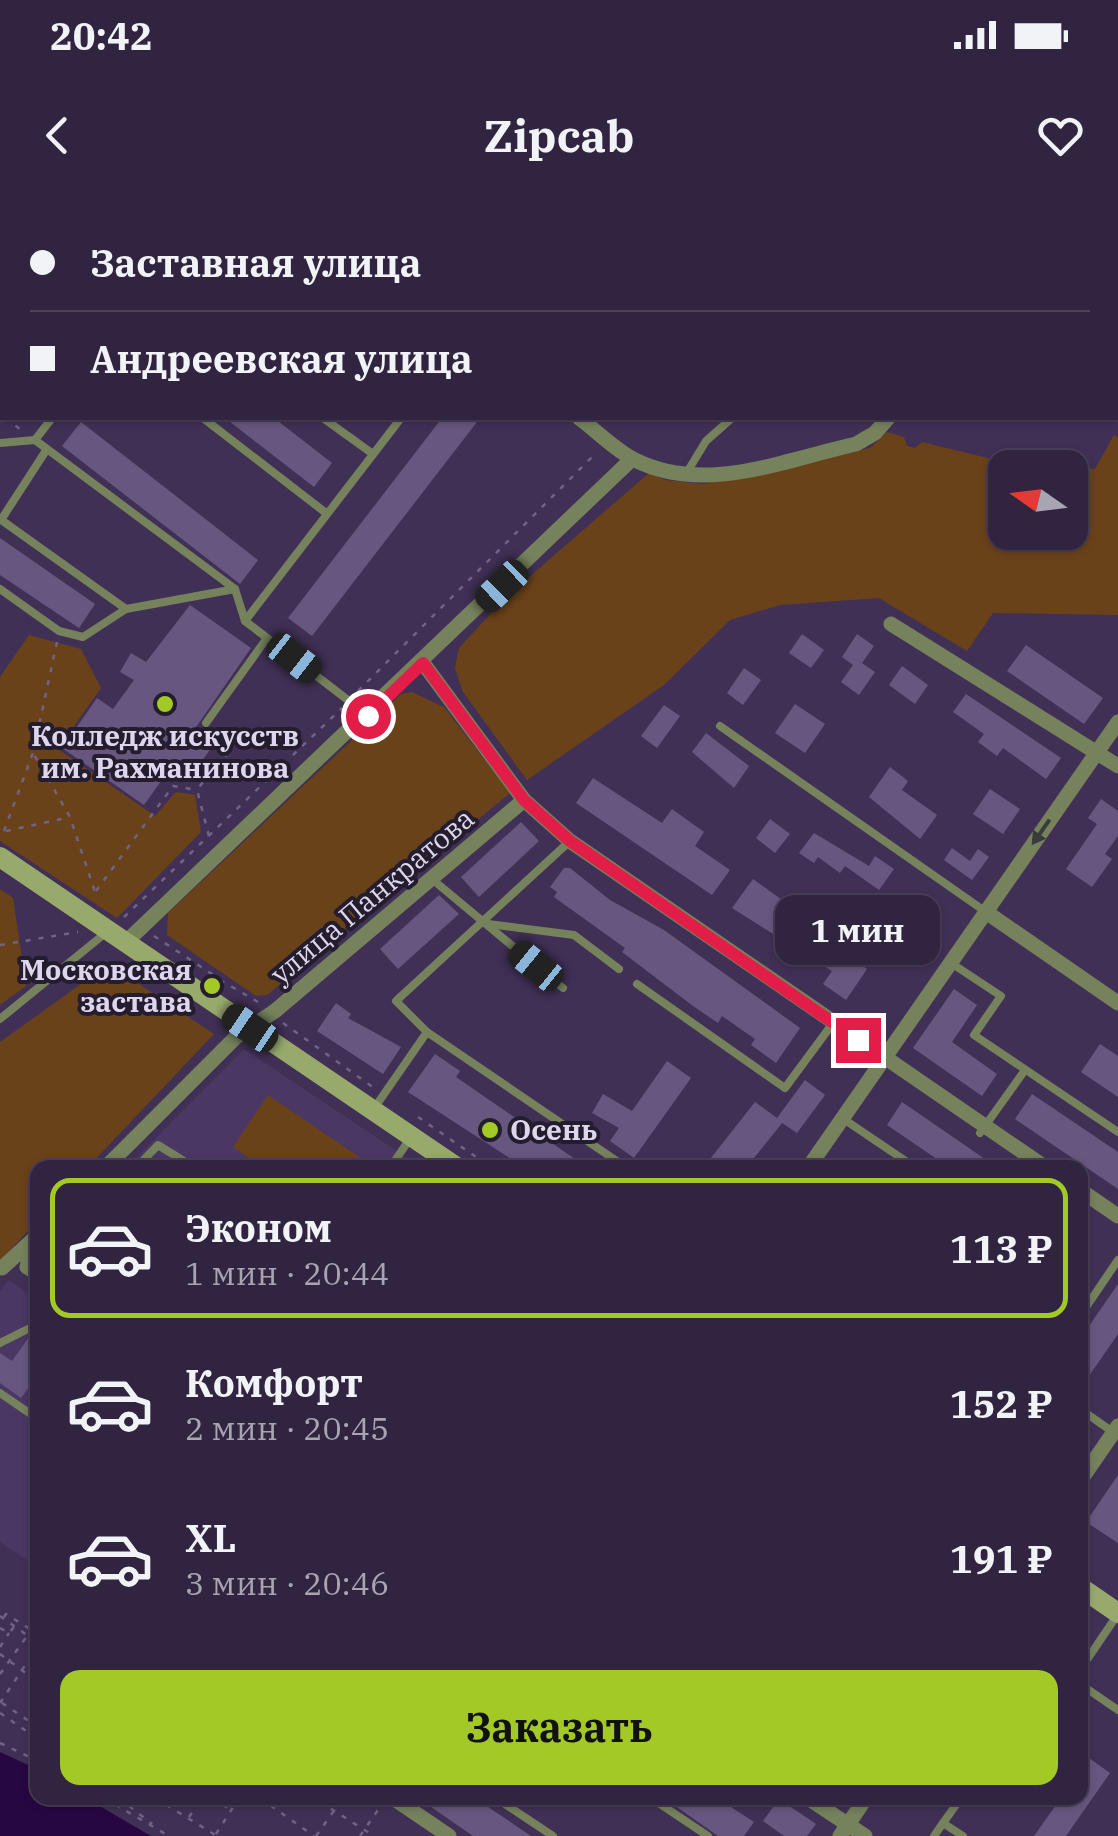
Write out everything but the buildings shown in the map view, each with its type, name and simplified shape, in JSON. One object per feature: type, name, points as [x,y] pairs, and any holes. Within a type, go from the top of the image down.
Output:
[{"type":"main road","points":[[0,857],[250,1028],[378,1102],[413,1126],[449,1160]]},
{"type":"main road","points":[[1088,1593],[1118,1614]]},
{"type":"street","points":[[582,420],[636,460],[683,478],[710,478],[856,444],[875,433],[886,420]]},
{"type":"street","points":[[116,937],[142,927],[636,460]]},
{"type":"street","points":[[892,624],[1118,766]]},
{"type":"street","points":[[423,663],[524,800],[570,841],[1033,1160]]},
{"type":"street","points":[[813,1160],[1118,722]]},
{"type":"street","name":"улица Панкратова","points":[[113,1160],[236,1036],[274,1012],[524,800]]},
{"type":"street","points":[[986,912],[1118,1003]]},
{"type":"street","points":[[1088,1195],[1118,1216]]},
{"type":"street","points":[[2,1268],[30,1242]]},
{"type":"street","points":[[1088,1470],[1116,1429]]},
{"type":"street","points":[[401,1805],[449,1836]]},
{"type":"street","points":[[816,1805],[844,1830],[865,1836]]},
{"type":"street","points":[[844,1830],[861,1805]]},
{"type":"lane","points":[[35,440],[50,420]]},
{"type":"lane","points":[[206,420],[326,514]]},
{"type":"lane","points":[[326,420],[373,454]]},
{"type":"lane","points":[[245,621],[398,420]]},
{"type":"lane","points":[[683,478],[706,441],[730,420]]},
{"type":"lane","points":[[0,443],[35,440],[235,589],[245,621],[368,716]]},
{"type":"lane","points":[[47,449],[0,519],[126,609]]},
{"type":"lane","points":[[0,590],[59,631],[82,638],[126,609],[235,589]]},
{"type":"lane","points":[[206,724],[267,638]]},
{"type":"lane","points":[[720,726],[986,912]]},
{"type":"lane","points":[[570,841],[396,1001],[427,1032],[615,1160]]},
{"type":"lane","points":[[429,877],[563,988]]},
{"type":"lane","points":[[483,924],[574,936],[619,969]]},
{"type":"lane","points":[[0,1019],[116,937]]},
{"type":"lane","points":[[951,962],[1001,996],[974,1035],[1118,1132]]},
{"type":"lane","points":[[638,984],[784,1088],[833,1023]]},
{"type":"lane","points":[[378,1102],[427,1032]]},
{"type":"lane","points":[[983,1129],[1024,1070]]},
{"type":"lane","points":[[842,1118],[904,1160]]},
{"type":"lane","points":[[394,1160],[413,1126]]},
{"type":"lane","points":[[144,1160],[158,1145],[183,1160]]},
{"type":"lane","points":[[1088,1304],[1118,1260]]},
{"type":"lane","points":[[2,1268],[30,1271]]},
{"type":"lane","points":[[0,1343],[30,1328]]},
{"type":"lane","points":[[0,1393],[30,1414]]},
{"type":"lane","points":[[1088,1413],[1116,1429]]},
{"type":"lane","points":[[1088,1658],[1118,1614]]},
{"type":"lane","points":[[1088,1689],[1118,1710]]},
{"type":"lane","points":[[506,1805],[553,1836]]},
{"type":"lane","points":[[662,1805],[708,1836]]},
{"type":"lane","points":[[934,1836],[956,1805]]},
{"type":"lane","points":[[943,1823],[963,1836]]},
{"type":"path","points":[[116,937],[210,838],[610,440]]},
{"type":"path","points":[[59,631],[33,753],[4,831],[70,817]]},
{"type":"path","points":[[206,724],[224,754],[263,786]]},
{"type":"path","points":[[33,753],[70,817],[95,892],[174,786],[197,790]]},
{"type":"path","points":[[197,790],[224,754]]},
{"type":"path","points":[[197,790],[210,838]]},
{"type":"path","points":[[142,927],[215,976]]},
{"type":"path","points":[[0,944],[78,932]]},
{"type":"path","points":[[220,980],[274,1012],[378,1102]]},
{"type":"path","points":[[413,1126],[477,1160]]},
{"type":"path","points":[[2,1618],[10,1616],[30,1629]]},
{"type":"path","points":[[2,1618],[30,1638]]},
{"type":"path","points":[[0,1648],[14,1626]]},
{"type":"path","points":[[0,1628],[10,1633]]},
{"type":"path","points":[[0,1674],[27,1636]]},
{"type":"path","points":[[0,1654],[30,1676]]},
{"type":"path","points":[[30,1657],[0,1702],[30,1722]]},
{"type":"path","points":[[0,1713],[30,1734]]},
{"type":"path","points":[[0,1744],[30,1757]]},
{"type":"path","points":[[116,1805],[169,1836]]},
{"type":"path","points":[[128,1805],[161,1831]]},
{"type":"path","points":[[167,1805],[216,1835],[234,1805]]},
{"type":"path","points":[[188,1818],[197,1805]]},
{"type":"path","points":[[223,1805],[231,1810]]},
{"type":"path","points":[[270,1805],[315,1836],[338,1805]]},
{"type":"path","points":[[325,1805],[374,1836]]},
{"type":"path","points":[[360,1836],[384,1805]]},
{"type":"shaded area","points":[[887,432],[904,437],[907,446],[915,448],[922,442],[988,458],[988,550],[1088,550],[1088,468],[1095,469],[1114,435],[1118,438],[1118,615],[993,613],[967,651],[879,598],[780,605],[730,620],[664,685],[527,780],[463,692],[455,668],[459,648],[506,597],[649,473],[666,480],[703,484],[870,448]]},
{"type":"shaded area","points":[[29,635],[81,649],[101,688],[58,749],[155,816],[176,792],[195,795],[201,832],[117,918],[0,841],[0,677]]},
{"type":"shaded area","points":[[412,692],[444,707],[510,793],[267,995],[256,996],[167,935],[168,913],[401,694]]},
{"type":"shaded area","points":[[0,889],[13,898],[26,986],[0,1005]]},
{"type":"shaded area","points":[[109,964],[214,1034],[95,1160],[30,1160],[30,1229],[0,1261],[0,1042]]},
{"type":"shaded area","points":[[244,1049],[410,1160],[134,1160]]},
{"type":"shaded area","points":[[268,1095],[364,1160],[252,1160],[233,1147]]},
{"type":"shaded area","points":[[9,1280],[30,1295],[30,1562],[0,1542],[0,1291]]},
{"type":"shaded area","points":[[0,1752],[30,1766],[30,1805],[98,1805],[151,1836],[0,1836]]},
{"type":"place","name":"Колледж искусств им. Рахманинова","points":[[165,704]]},
{"type":"place","name":"Московская застава","points":[[212,986]]},
{"type":"place","name":"Осень","points":[[490,1130]]},
{"type":"route","points":[[368,716],[423,663],[524,800],[570,841],[858,1040]]}]
